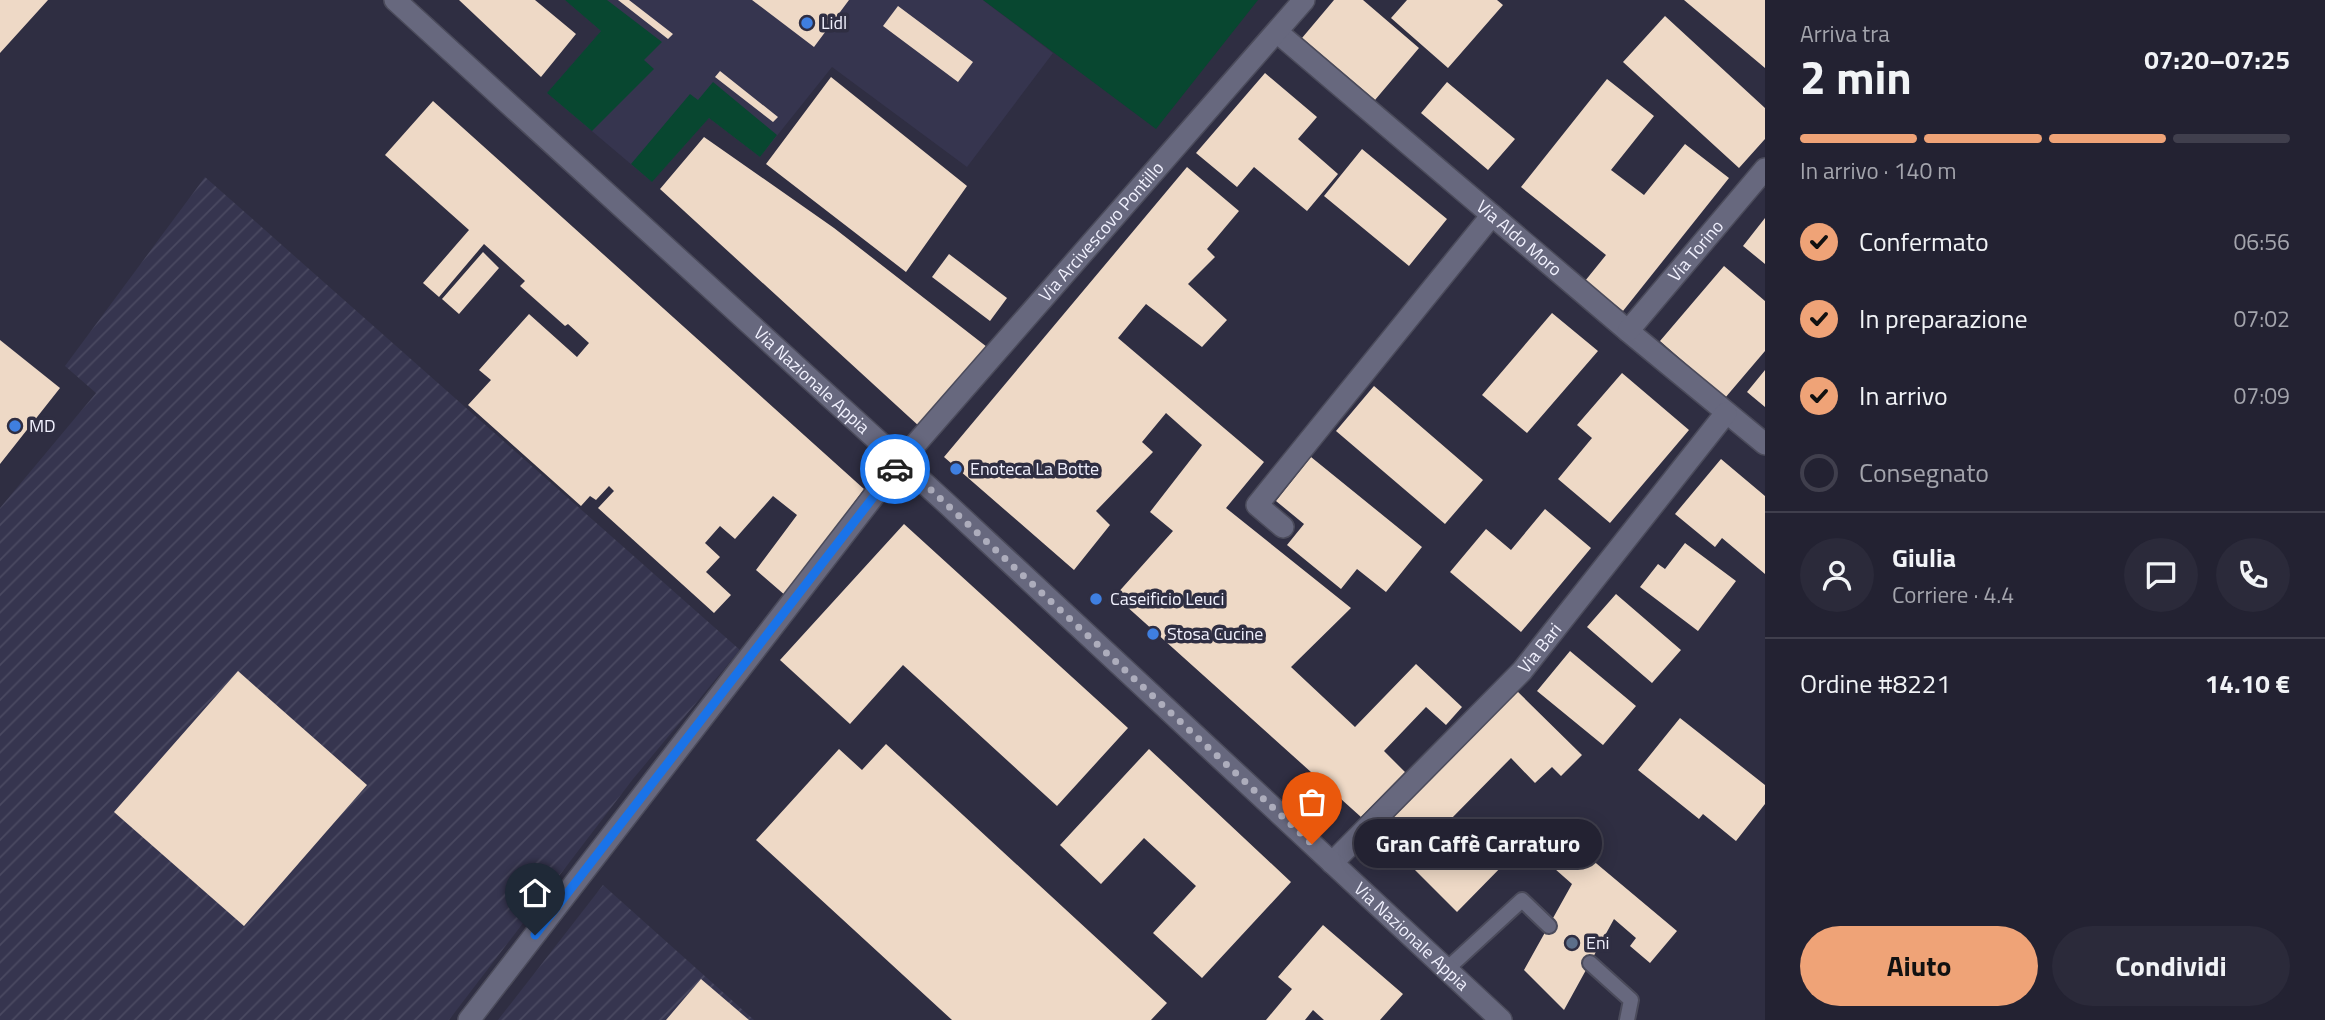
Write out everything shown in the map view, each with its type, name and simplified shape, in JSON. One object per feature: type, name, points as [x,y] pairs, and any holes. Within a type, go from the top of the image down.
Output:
[{"type":"street","name":"Via Nazionale Appia","points":[[394,0],[900,462],[1501,1020]]},
{"type":"street","name":"Via Arcivescovo Pontillo","points":[[469,1020],[900,462],[1304,0]]},
{"type":"street","name":"Via Aldo Moro","points":[[1277,32],[1765,444]]},
{"type":"street","name":"Via Torino","points":[[1628,331],[1765,169]]},
{"type":"street","points":[[1283,527],[1257,505],[1492,215]]},
{"type":"street","name":"Via Bari","points":[[1332,863],[1522,671],[1726,413]]},
{"type":"lane","points":[[1447,969],[1522,901],[1549,926]]},
{"type":"lane","points":[[1590,963],[1631,1000],[1627,1020]]},
{"type":"shaded area","points":[[565,0],[983,0],[1053,53],[967,167],[832,67],[760,157],[709,118],[652,182],[547,93],[601,31]]},
{"type":"shaded area","points":[[205,177],[740,650],[633,779],[449,1020],[0,1020],[0,508],[96,393],[65,366]]},
{"type":"shaded area","points":[[603,885],[754,1020],[498,1020]]},
{"type":"green space","points":[[565,0],[607,0],[662,42],[644,60],[654,69],[592,131],[547,93],[601,31]]},
{"type":"green space","points":[[983,0],[1258,0],[1156,129]]},
{"type":"green space","points":[[713,82],[777,135],[760,157],[709,118],[652,182],[631,164],[690,94],[698,100]]},
{"type":"building","points":[[0,0],[48,0],[0,53]]},
{"type":"building","points":[[459,0],[535,0],[576,34],[541,77]]},
{"type":"building","points":[[618,0],[629,0],[673,34],[668,39]]},
{"type":"building","name":"Lidl","points":[[752,0],[849,0],[814,47]]},
{"type":"building","points":[[1334,0],[1363,0],[1419,48],[1375,100],[1302,38]]},
{"type":"building","points":[[1407,0],[1497,0],[1503,5],[1448,68],[1391,18]]},
{"type":"building","points":[[1684,0],[1765,0],[1765,68]]},
{"type":"building","points":[[898,6],[973,62],[958,82],[883,26]]},
{"type":"building","points":[[1665,16],[1765,108],[1765,139],[1739,168],[1623,62]]},
{"type":"building","points":[[720,71],[778,117],[773,122],[715,77]]},
{"type":"building","points":[[1265,73],[1317,117],[1298,139],[1338,174],[1307,211],[1254,167],[1237,187],[1196,153]]},
{"type":"building","points":[[831,77],[967,186],[906,272],[766,164]]},
{"type":"building","points":[[1607,79],[1654,116],[1611,170],[1644,195],[1685,144],[1729,178],[1623,311],[1585,281],[1606,255],[1521,187]]},
{"type":"building","points":[[1447,82],[1515,139],[1488,170],[1421,113]]},
{"type":"building","points":[[433,101],[864,489],[786,596],[756,570],[797,515],[773,496],[735,539],[720,526],[705,543],[720,557],[706,572],[731,595],[714,613],[598,508],[614,491],[609,486],[596,500],[590,496],[581,506],[468,405],[491,380],[479,370],[529,314],[577,357],[589,343],[568,324],[565,326],[520,286],[525,281],[484,244],[439,297],[423,283],[469,230],[385,155]]},
{"type":"building","points":[[704,137],[834,228],[987,347],[920,427],[660,189]]},
{"type":"building","points":[[1362,149],[1447,219],[1409,266],[1324,196]]},
{"type":"building","points":[[1187,167],[1239,211],[1207,249],[1215,257],[1188,284],[1227,320],[1202,347],[1146,304],[1118,338],[1264,462],[1226,508],[1351,608],[1291,667],[1355,727],[1416,664],[1462,707],[1446,725],[1426,707],[1384,751],[1405,772],[1361,817],[1115,596],[1173,531],[1150,512],[1202,445],[1166,413],[1142,442],[1153,452],[1096,511],[1110,525],[1074,570],[944,457]]},
{"type":"building","points":[[1765,218],[1765,264],[1743,246]]},
{"type":"building","points":[[483,252],[499,268],[459,314],[442,299]]},
{"type":"building","points":[[949,254],[1007,298],[990,321],[932,277]]},
{"type":"building","points":[[1724,266],[1765,301],[1765,351],[1725,398],[1660,341]]},
{"type":"building","points":[[1552,313],[1598,351],[1527,433],[1482,395]]},
{"type":"building","name":"MD","points":[[0,340],[60,388],[0,464]]},
{"type":"building","points":[[1765,370],[1765,407],[1747,392]]},
{"type":"building","points":[[1622,373],[1689,430],[1610,523],[1558,479],[1592,438],[1577,425]]},
{"type":"building","points":[[1374,386],[1483,480],[1445,524],[1336,431]]},
{"type":"building","points":[[1311,457],[1422,547],[1386,592],[1357,569],[1341,589],[1287,545],[1304,524],[1276,501]]},
{"type":"building","points":[[1721,459],[1765,496],[1765,574],[1722,538],[1715,547],[1675,514]]},
{"type":"building","points":[[1545,509],[1591,548],[1521,632],[1450,572],[1486,529],[1511,550]]},
{"type":"building","points":[[904,524],[1128,728],[1057,806],[903,665],[850,724],[780,660]]},
{"type":"building","points":[[1685,543],[1736,581],[1698,631],[1640,587],[1658,564],[1665,569]]},
{"type":"building","points":[[1616,594],[1681,650],[1652,683],[1587,627]]},
{"type":"building","points":[[1570,651],[1636,706],[1603,745],[1537,691]]},
{"type":"building","points":[[238,671],[367,785],[244,926],[114,812]]},
{"type":"building","points":[[1517,691],[1582,755],[1561,776],[1552,767],[1535,783],[1511,758],[1448,822],[1471,846],[1484,833],[1510,858],[1457,912],[1378,833]]},
{"type":"building","points":[[1680,718],[1765,785],[1765,804],[1736,841],[1703,814],[1699,819],[1638,770]]},
{"type":"building","points":[[886,744],[1167,1003],[1151,1020],[952,1020],[756,840],[839,749],[862,770]]},
{"type":"building","points":[[1149,749],[1291,882],[1202,978],[1153,933],[1196,886],[1144,838],[1101,884],[1060,845]]},
{"type":"building","points":[[1566,838],[1677,931],[1650,963],[1630,946],[1636,938],[1614,919],[1564,1010],[1524,970],[1572,884],[1546,861]]},
{"type":"building","points":[[1323,925],[1403,994],[1380,1020],[1324,1020],[1313,1010],[1305,1020],[1266,1020],[1292,989],[1278,977]]},
{"type":"building","points":[[701,979],[749,1020],[666,1020]]},
{"type":"way so far","points":[[895,469],[900,462],[915,475],[1312,844]]},
{"type":"place","name":"Lidl","points":[[807,23]]},
{"type":"place","name":"MD","points":[[15,426]]},
{"type":"place","name":"Enoteca La Botte","points":[[956,469]]},
{"type":"place","name":"Caseificio Leuci","points":[[1096,599]]},
{"type":"place","name":"Stosa Cucine","points":[[1153,634]]},
{"type":"place","name":"Gran Caffè Carraturo","points":[[1312,844]]},
{"type":"place","name":"Eni","points":[[1572,943]]},
{"type":"route","points":[[535,935],[895,469]]}]
